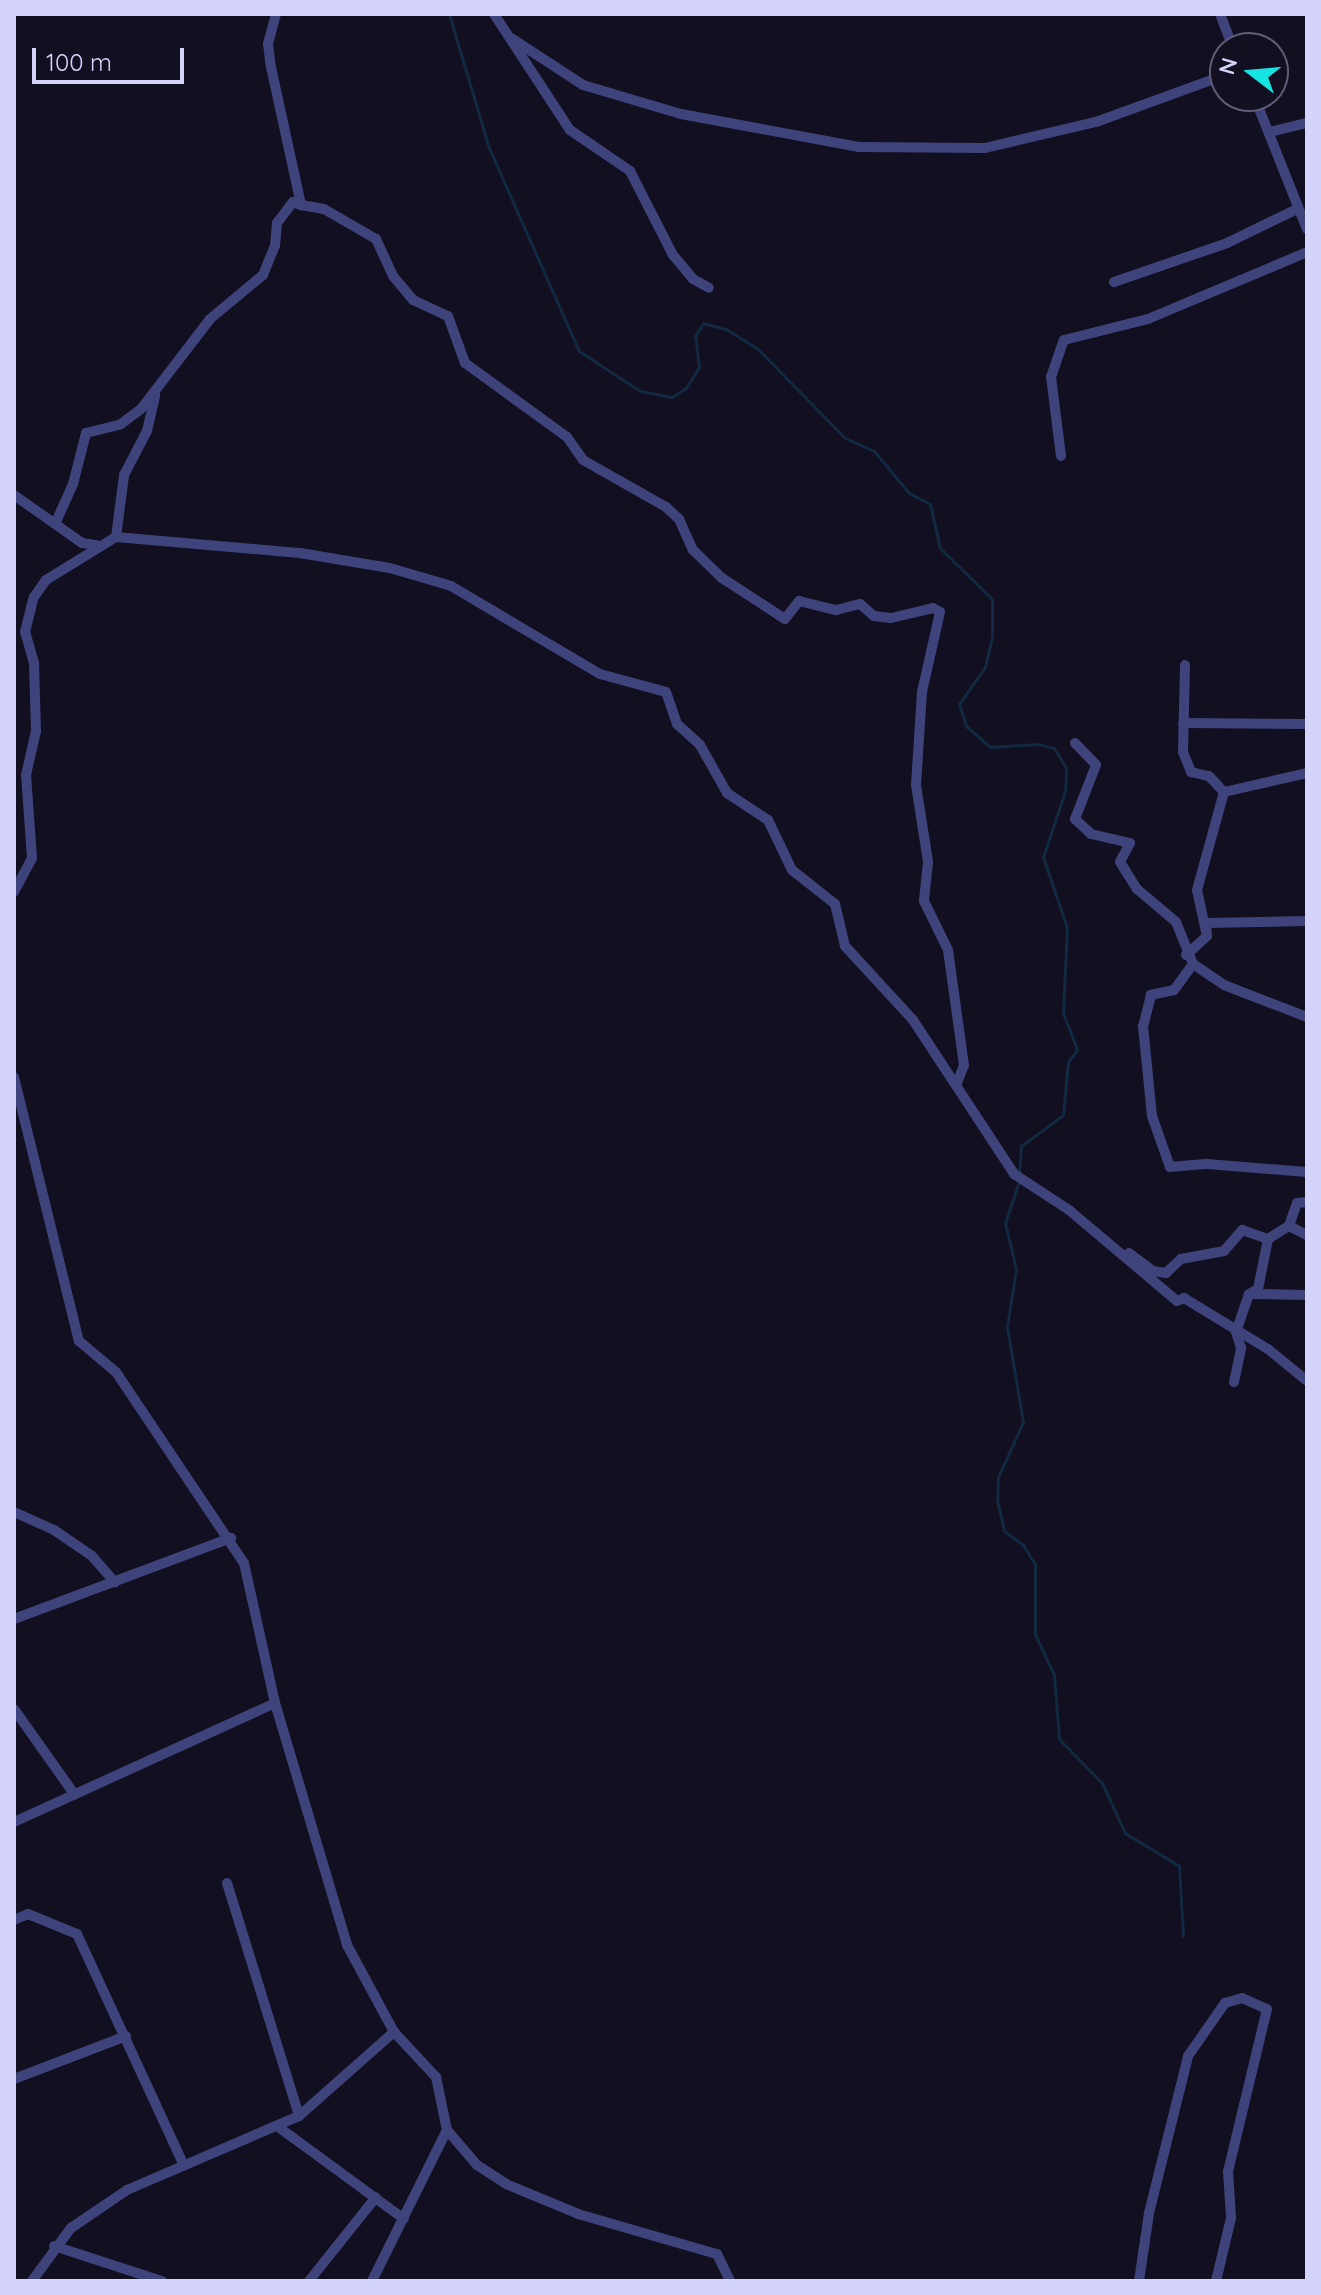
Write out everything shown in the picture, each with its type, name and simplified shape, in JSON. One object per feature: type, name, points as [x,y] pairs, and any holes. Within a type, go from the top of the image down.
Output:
[{"type":"street","points":[[276,14],[268,44],[271,67],[301,205]]},
{"type":"street","points":[[494,14],[570,130],[630,171],[673,255],[693,279],[709,288]]},
{"type":"street","points":[[511,38],[583,85],[681,114],[859,147],[985,148],[1096,122],[1209,81]]},
{"type":"street","points":[[1261,112],[1307,229]]},
{"type":"street","points":[[1270,132],[1307,123]]},
{"type":"street","points":[[56,522],[73,484],[86,433],[121,424],[155,392],[210,319],[263,275],[275,246],[277,223],[293,202],[324,209],[366,229],[413,300],[448,316],[465,363],[567,437],[583,460],[666,507],[679,519],[693,550],[735,590],[785,619],[799,601],[836,610],[860,604],[874,616],[891,618],[933,608],[940,612],[922,692],[916,785],[928,862],[924,901],[948,950],[964,1065],[956,1086]]},
{"type":"street","points":[[1114,282],[1215,248],[1297,209]]},
{"type":"street","points":[[1061,456],[1051,377],[1064,340],[1168,312],[1307,252]]},
{"type":"street","points":[[116,537],[124,475],[147,431],[155,392]]},
{"type":"street","points":[[14,495],[82,543],[97,545]]},
{"type":"street","points":[[14,892],[32,858],[26,775],[36,731],[27,617],[46,580],[84,561],[97,545],[116,537],[214,542],[390,568],[451,586],[600,674],[666,692],[677,724],[700,745],[727,793],[768,820],[792,870],[835,904],[845,946],[913,1020],[1014,1174],[1112,1247],[1177,1301],[1184,1298],[1268,1349],[1307,1381]]},
{"type":"street","points":[[1185,665],[1183,752],[1191,772],[1209,776],[1224,792]]},
{"type":"street","points":[[1183,723],[1307,724]]},
{"type":"street","points":[[1075,743],[1096,765],[1075,819],[1091,834],[1130,843],[1120,862],[1137,889],[1176,922],[1190,959],[1224,985],[1307,1017]]},
{"type":"street","points":[[1224,792],[1307,773]]},
{"type":"street","points":[[1207,936],[1197,890],[1224,792]]},
{"type":"street","points":[[1307,921],[1206,923],[1207,936],[1190,959],[1174,990],[1151,995],[1143,1026],[1152,1116],[1170,1167],[1207,1164],[1307,1172]]},
{"type":"street","points":[[14,1077],[79,1341],[116,1372],[231,1538],[251,1585],[275,1703],[347,1945],[394,2032],[436,2077],[447,2130],[477,2165],[506,2184],[578,2214],[717,2254],[730,2281]]},
{"type":"street","points":[[1234,1382],[1241,1348],[1236,1332],[1249,1294],[1258,1289],[1268,1239],[1289,1226],[1297,1203],[1307,1202]]},
{"type":"street","points":[[1289,1226],[1307,1235]]},
{"type":"street","points":[[1112,1247],[1166,1273],[1181,1259],[1224,1251],[1242,1230],[1268,1239]]},
{"type":"street","points":[[1249,1294],[1307,1295]]},
{"type":"street","points":[[14,1512],[54,1530],[92,1556],[115,1582]]},
{"type":"street","points":[[14,1619],[231,1538]]},
{"type":"street","points":[[14,1822],[275,1703]]},
{"type":"street","points":[[14,1709],[75,1795]]},
{"type":"street","points":[[227,1883],[299,2116]]},
{"type":"street","points":[[14,1920],[28,1914],[77,1934],[184,2166]]},
{"type":"street","points":[[1139,2281],[1149,2213],[1188,2056],[1225,2003],[1242,1998],[1267,2009],[1228,2171],[1231,2218],[1216,2281]]},
{"type":"street","points":[[32,2281],[54,2246],[71,2228],[127,2190],[299,2116],[394,2032]]},
{"type":"street","points":[[14,2079],[126,2036]]},
{"type":"street","points":[[277,2126],[404,2219]]},
{"type":"street","points":[[372,2281],[447,2130]]},
{"type":"street","points":[[309,2281],[376,2197]]},
{"type":"street","points":[[54,2246],[162,2281]]},
{"type":"waterway","points":[[449,14],[489,148],[579,351],[640,391],[672,397],[686,388],[699,367],[695,336],[703,323],[726,329],[759,350],[845,438],[874,451],[909,493],[930,504],[940,548],[992,599],[992,637],[985,667],[959,704],[966,726],[990,747],[1038,744],[1054,748],[1066,768],[1065,791],[1043,857],[1067,928],[1063,1013],[1077,1050],[1068,1062],[1063,1115],[1021,1146],[1019,1173]]},
{"type":"waterway","points":[[1019,1181],[1005,1223],[1016,1269],[1007,1327],[1023,1422],[998,1477],[997,1500],[1004,1531],[1023,1545],[1035,1564],[1035,1634],[1054,1675],[1059,1739],[1102,1783],[1125,1833],[1179,1866],[1183,1936]]}]
